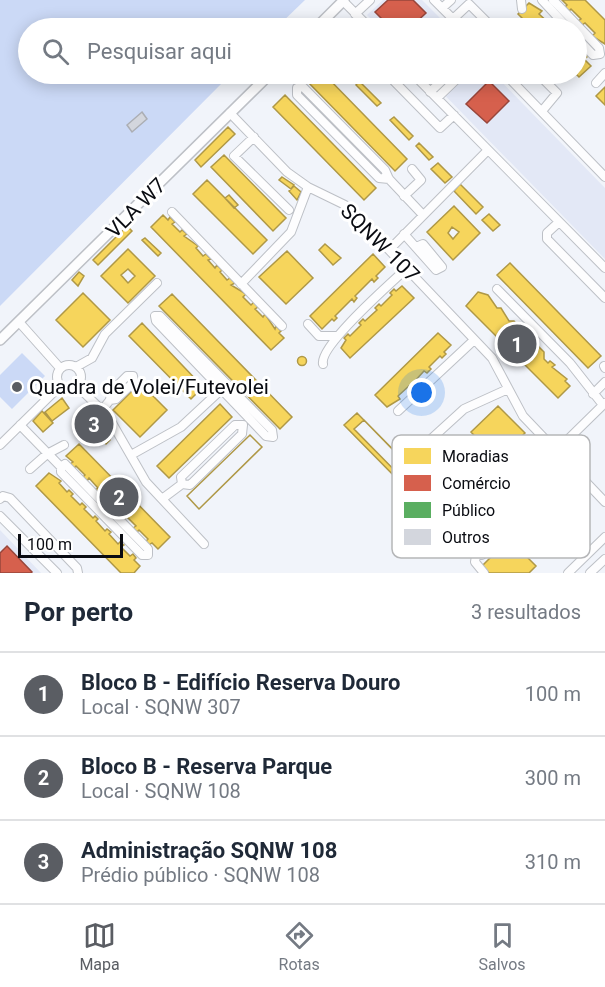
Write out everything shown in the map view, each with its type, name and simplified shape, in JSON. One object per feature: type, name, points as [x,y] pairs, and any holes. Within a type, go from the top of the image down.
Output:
[{"type":"main road","points":[[326,18],[343,0]]},
{"type":"main road","name":"VLA W7","points":[[0,340],[154,191],[260,84]]},
{"type":"street","points":[[343,0],[359,18]]},
{"type":"street","points":[[355,14],[370,0]]},
{"type":"street","points":[[434,0],[452,18]]},
{"type":"street","points":[[442,8],[451,0]]},
{"type":"street","points":[[521,0],[522,9]]},
{"type":"street","points":[[542,0],[559,18]]},
{"type":"street","points":[[553,0],[570,18]]},
{"type":"street","points":[[454,18],[470,4],[484,18]]},
{"type":"street","points":[[587,35],[599,48],[600,54],[593,54],[587,48]]},
{"type":"street","points":[[596,82],[605,73]]},
{"type":"street","points":[[397,84],[440,128],[454,115]]},
{"type":"street","points":[[422,84],[605,267]]},
{"type":"street","points":[[430,92],[438,84]]},
{"type":"street","points":[[437,98],[452,84]]},
{"type":"street","points":[[515,84],[605,177]]},
{"type":"street","points":[[542,111],[557,93],[548,84]]},
{"type":"street","points":[[389,179],[379,178],[297,95],[297,88],[303,87],[385,170],[389,179],[423,215]]},
{"type":"street","name":"SQNW 107","points":[[230,113],[287,172],[309,187],[345,205],[389,250],[492,358],[523,416],[540,435]]},
{"type":"street","points":[[254,137],[234,156],[289,210]]},
{"type":"street","points":[[389,250],[488,150]]},
{"type":"street","points":[[404,196],[421,180],[412,169]]},
{"type":"street","points":[[241,284],[291,232],[309,187]]},
{"type":"street","points":[[172,212],[282,326]]},
{"type":"street","points":[[559,222],[547,233],[547,239],[605,298]]},
{"type":"street","points":[[404,234],[416,247]]},
{"type":"street","points":[[323,364],[324,354],[336,336],[406,269]]},
{"type":"street","points":[[76,367],[81,376],[77,386],[68,389],[60,386],[56,376],[60,368],[65,365],[76,367],[92,358],[105,334],[157,283]]},
{"type":"street","points":[[497,289],[570,363],[593,394],[604,404],[572,435]]},
{"type":"street","points":[[224,387],[160,316],[155,316],[156,321],[224,387],[272,430],[273,437],[266,436],[224,387]]},
{"type":"street","points":[[19,322],[60,368]]},
{"type":"street","points":[[308,324],[319,336],[336,336]]},
{"type":"street","points":[[398,411],[473,340]]},
{"type":"street","points":[[593,394],[605,382]]},
{"type":"street","points":[[0,445],[60,386]]},
{"type":"street","points":[[77,386],[102,410],[131,454],[146,482],[204,544]]},
{"type":"street","points":[[131,454],[181,427],[224,387]]},
{"type":"street","points":[[435,435],[464,409],[508,389]]},
{"type":"street","points":[[102,410],[110,400]]},
{"type":"street","points":[[20,425],[61,467],[61,472],[142,555],[147,555],[148,549],[65,464],[61,467]]},
{"type":"street","points":[[162,499],[182,484],[190,485],[242,434],[243,425],[235,425],[181,477],[182,484]]},
{"type":"street","points":[[30,468],[64,445]]},
{"type":"street","name":"SQNW 107","points":[[590,487],[605,502]]},
{"type":"street","points":[[0,499],[3,496],[10,498],[77,568],[78,573]]},
{"type":"street","points":[[1,520],[57,573]]},
{"type":"street","points":[[590,552],[605,537]]},
{"type":"street","points":[[476,558],[477,565],[484,573]]},
{"type":"street","points":[[568,573],[583,558]]},
{"type":"street","points":[[590,573],[605,559]]},
{"type":"street","points":[[598,566],[604,573]]},
{"type":"shaded area","points":[[0,0],[305,0],[286,18],[18,18],[18,84],[221,84],[0,306]]},
{"type":"shaded area","points":[[383,0],[422,0],[440,18],[370,18],[367,15]]},
{"type":"shaded area","points":[[434,84],[504,84],[605,188],[605,259]]},
{"type":"shaded area","name":"Quadra de Volei/Futevolei","points":[[22,353],[45,376],[12,409],[0,397],[0,375]]},
{"type":"shaded area","points":[[0,530],[41,573],[0,573]]},
{"type":"building: Moradias","points":[[562,0],[585,0],[605,20],[605,44],[592,36],[595,33],[587,25],[587,18],[580,18],[571,9],[569,11],[565,7],[567,5]]},
{"type":"building: Moradias","points":[[529,3],[542,11],[539,14],[543,18],[522,18],[518,14]]},
{"type":"building: Moradias","points":[[310,84],[334,84],[407,159],[395,171]]},
{"type":"building: Moradias","points":[[362,84],[381,103],[377,106],[356,85]]},
{"type":"building: Moradias","points":[[605,87],[605,105],[596,96]]},
{"type":"building: Moradias","points":[[285,95],[376,188],[364,200],[273,107]]},
{"type":"building: Moradias","points":[[394,117],[413,136],[409,140],[390,120]]},
{"type":"building: Moradias","points":[[228,127],[235,134],[201,167],[195,160]]},
{"type":"building: Moradias","points":[[419,143],[433,157],[429,160],[416,146]]},
{"type":"building: Moradias","points":[[224,155],[286,218],[273,231],[211,167]]},
{"type":"building: Moradias","points":[[438,163],[452,177],[445,183],[431,169]]},
{"type":"building: Moradias","points":[[282,177],[294,185],[291,189],[279,180]]},
{"type":"building: Moradias","points":[[207,180],[267,240],[253,254],[193,194]]},
{"type":"building: Moradias","points":[[460,184],[483,207],[476,214],[454,191]]},
{"type":"building: Moradias","points":[[294,186],[301,192],[297,200],[289,191]]},
{"type":"building: Moradias","points":[[229,195],[238,205],[234,208],[225,198]]},
{"type":"building: Moradias","points":[[454,206],[480,233],[453,260],[427,232]],"holes":[[[452,227],[459,232],[453,239],[448,233]]]},
{"type":"building: Moradias","points":[[489,214],[500,225],[493,231],[482,220]]},
{"type":"building: Moradias","points":[[163,215],[168,220],[170,217],[175,222],[172,224],[180,232],[182,230],[187,234],[184,236],[198,246],[196,248],[203,256],[206,254],[215,268],[217,265],[222,270],[220,272],[227,280],[230,278],[235,283],[231,285],[246,294],[243,297],[251,305],[254,302],[258,307],[255,309],[263,317],[265,314],[275,329],[276,326],[281,331],[279,333],[284,338],[271,350],[151,227]]},
{"type":"building: Moradias","points":[[127,226],[132,231],[98,265],[93,260]]},
{"type":"building: Moradias","points":[[145,238],[161,253],[158,256],[142,240]]},
{"type":"building: Moradias","points":[[325,244],[341,258],[333,265],[319,250]]},
{"type":"building: Moradias","points":[[128,249],[155,276],[128,303],[101,276]],"holes":[[[128,269],[135,276],[128,283],[121,275]]]},
{"type":"building: Moradias","points":[[287,251],[313,278],[286,304],[259,277]]},
{"type":"building: Moradias","points":[[373,254],[385,267],[376,276],[378,278],[374,282],[372,279],[355,296],[357,298],[354,302],[352,299],[335,316],[337,318],[334,321],[332,319],[322,329],[310,316]]},
{"type":"building: Moradias","points":[[510,263],[601,356],[588,368],[497,275]]},
{"type":"building: Moradias","points":[[79,272],[84,276],[78,286],[72,280]]},
{"type":"building: Moradias","points":[[402,286],[414,298],[350,358],[341,348],[346,340],[344,338],[348,334],[350,336],[361,325],[359,323],[363,319],[365,321],[377,310],[375,308],[379,304],[381,306],[392,295],[390,293],[394,289],[396,291]]},
{"type":"building: Moradias","points":[[478,292],[488,295],[497,308],[501,308],[509,321],[514,321],[522,334],[527,334],[535,348],[538,346],[544,352],[544,359],[555,365],[552,367],[567,379],[565,381],[570,386],[558,398],[466,306]]},
{"type":"building: Moradias","points":[[83,293],[110,320],[83,347],[56,320]]},
{"type":"building: Moradias","points":[[172,294],[292,417],[280,429],[159,306]]},
{"type":"building: Moradias","points":[[142,323],[203,387],[191,399],[129,336]]},
{"type":"building: Moradias","points":[[438,333],[451,345],[444,352],[446,354],[442,358],[440,356],[429,367],[431,369],[427,373],[424,371],[414,382],[416,384],[412,388],[409,386],[398,396],[400,399],[387,407],[375,395]]},
{"type":"building: Moradias","points":[[302,356],[307,361],[302,366],[297,361]]},
{"type":"building: Moradias","points":[[140,383],[167,410],[140,437],[113,410]]},
{"type":"building: Moradias","points":[[62,398],[69,408],[52,421],[45,412]]},
{"type":"building: Moradias","points":[[220,404],[232,417],[169,478],[157,466]]},
{"type":"building: Moradias","points":[[498,406],[525,433],[523,435],[474,435],[471,432]]},
{"type":"building: Moradias","points":[[42,411],[53,423],[43,432],[33,421]]},
{"type":"building: Moradias","points":[[357,413],[392,449],[392,474],[344,425]]},
{"type":"building: Moradias","points":[[364,420],[392,448],[392,468],[354,429]]},
{"type":"building: Moradias","points":[[103,432],[110,440],[106,444],[99,436]]},
{"type":"building: Moradias","points":[[250,435],[262,447],[199,509],[187,496]]},
{"type":"building: Moradias","points":[[250,435],[262,447],[199,509],[187,496]]},
{"type":"building: Moradias","points":[[79,444],[170,537],[158,549],[152,543],[149,545],[146,541],[148,539],[139,530],[137,532],[133,528],[136,526],[127,517],[124,519],[121,516],[123,513],[114,504],[112,506],[108,503],[110,501],[101,491],[99,494],[95,490],[98,488],[89,478],[87,481],[83,477],[85,475],[76,466],[74,468],[70,464],[73,462],[66,456]]},
{"type":"building: Moradias","points":[[49,473],[61,481],[59,483],[67,492],[69,490],[73,494],[71,496],[80,505],[82,503],[86,507],[84,509],[93,518],[95,516],[98,519],[96,521],[105,531],[107,529],[111,532],[109,534],[118,544],[120,542],[124,545],[121,547],[130,556],[133,554],[136,558],[134,560],[140,566],[134,573],[121,573],[36,486]]},
{"type":"building: Moradias","points":[[490,558],[528,558],[536,566],[529,573],[489,573],[482,566]]},
{"type":"building: Comércio","points":[[388,0],[413,0],[426,13],[421,18],[381,18],[375,12]]},
{"type":"building: Comércio","points":[[486,84],[492,84],[509,101],[487,123],[466,104]]},
{"type":"building: Comércio","points":[[7,546],[31,573],[0,573],[0,553]]},
{"type":"building: Público","points":[[92,413],[106,429],[98,436],[84,419]]},
{"type":"building: Outros","points":[[142,112],[147,119],[132,132],[127,125]]},
{"type":"place","name":"Bloco B - Edifício Reserva Douro","points":[[517,344]]},
{"type":"place","name":"Quadra de Volei/Futevolei","points":[[17,387]]},
{"type":"place","name":"Administração SQNW 108","points":[[94,424]]},
{"type":"place","name":"Bloco B - Reserva Parque","points":[[119,497]]}]
